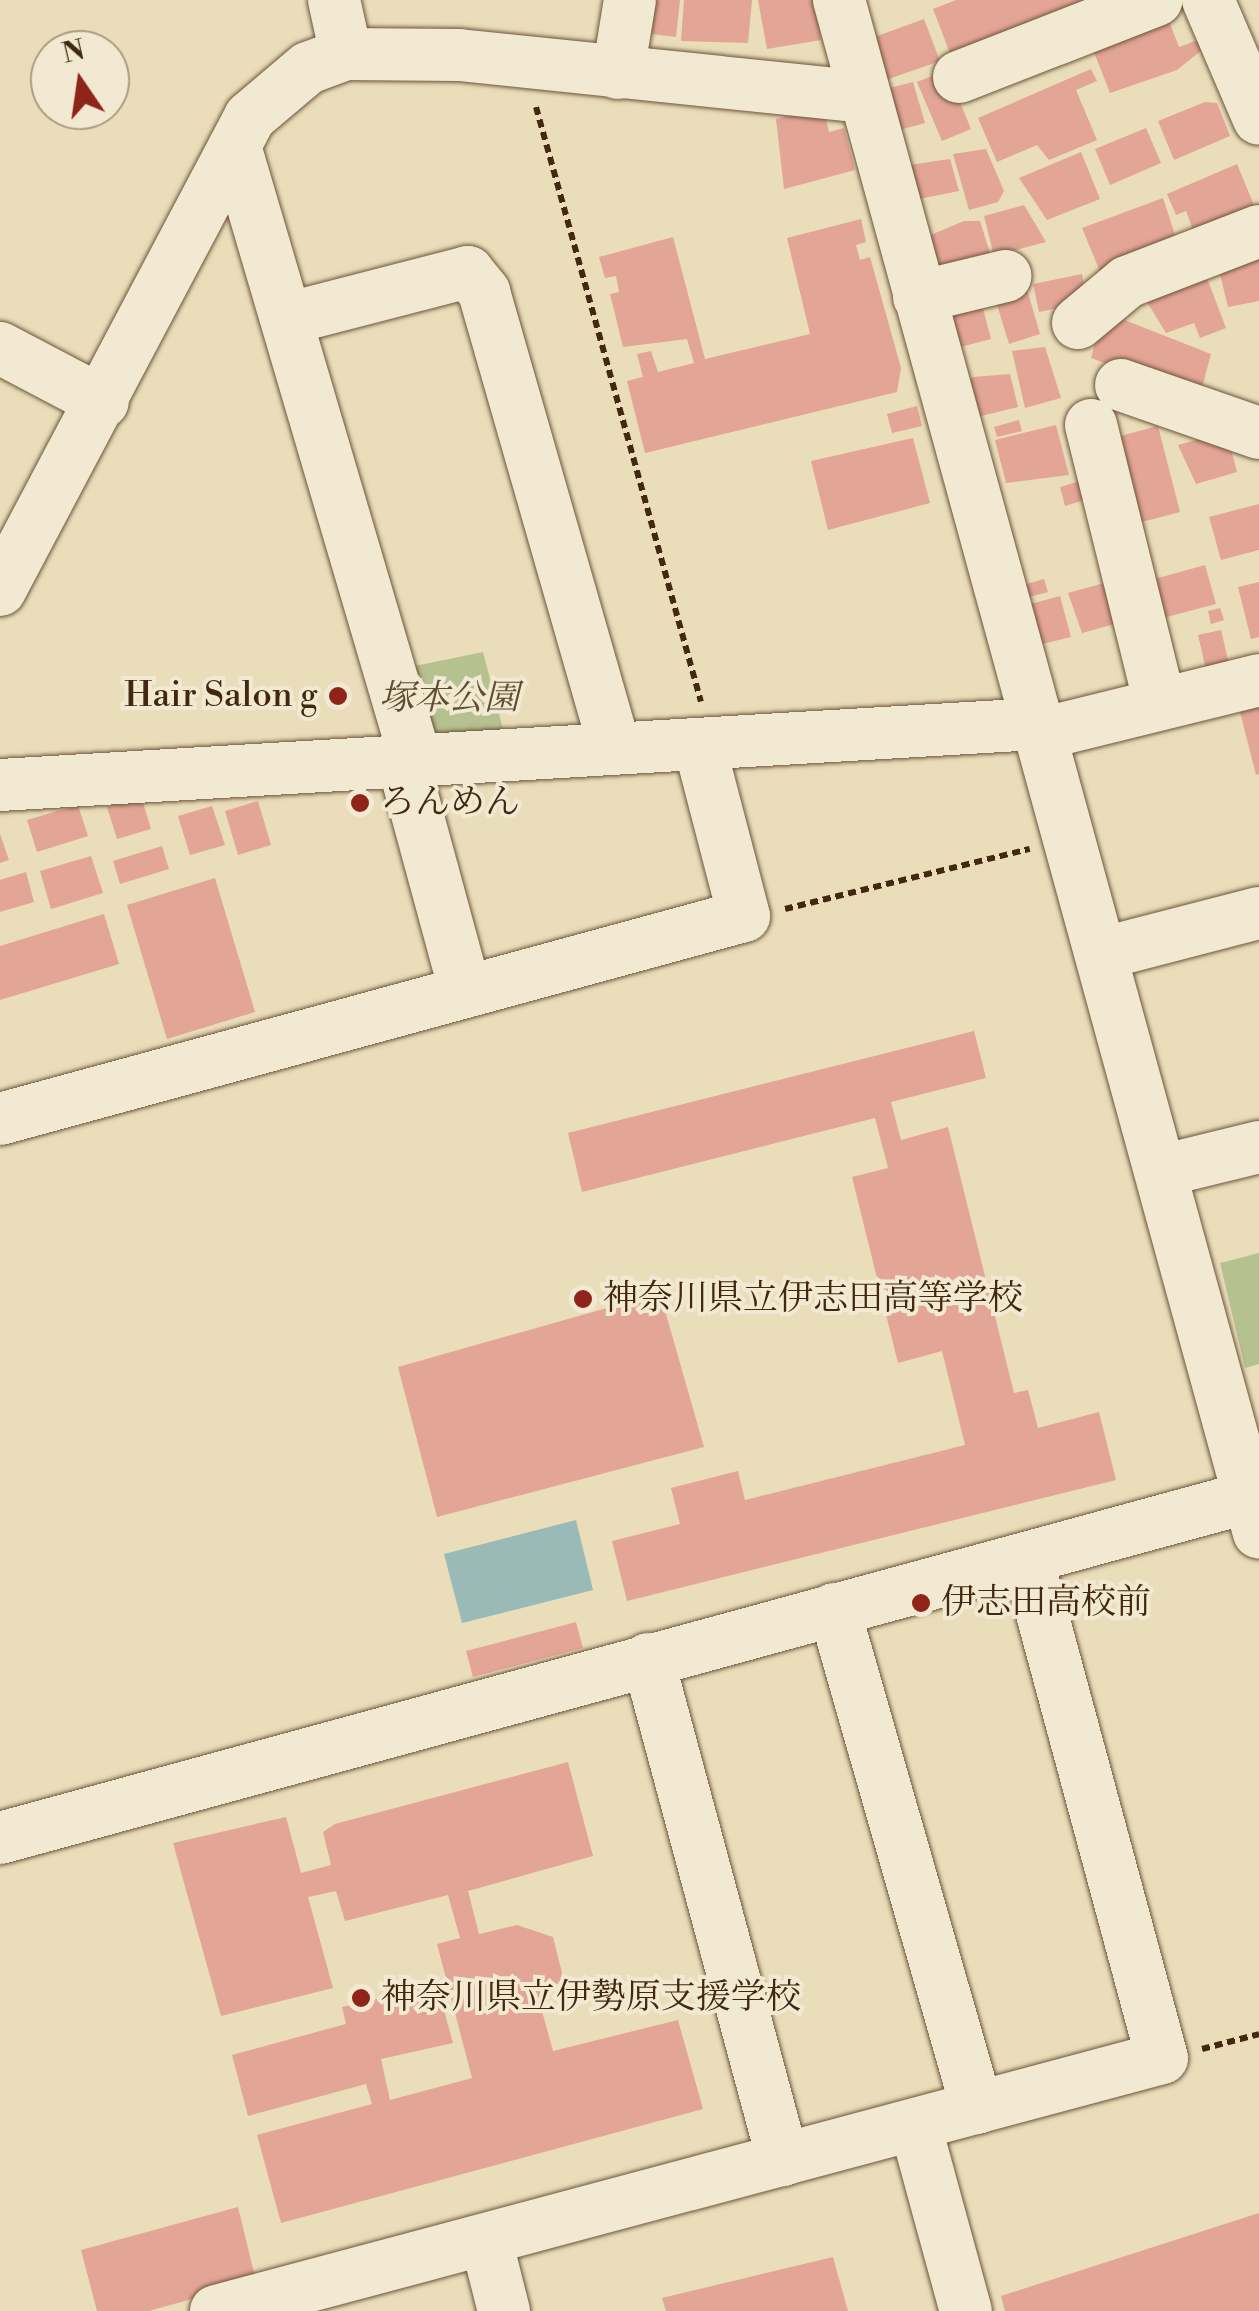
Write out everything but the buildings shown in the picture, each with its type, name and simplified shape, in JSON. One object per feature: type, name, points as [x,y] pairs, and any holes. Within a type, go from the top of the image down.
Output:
[{"type":"street","points":[[334,0],[346,54]]},
{"type":"street","points":[[618,74],[630,0]]},
{"type":"street","points":[[0,1838],[1027,1558],[1254,1515],[1104,953],[839,0]]},
{"type":"street","points":[[960,77],[1156,0]]},
{"type":"street","points":[[1208,0],[1259,119]]},
{"type":"street","points":[[0,590],[236,146],[277,88],[346,54],[524,62],[864,97]]},
{"type":"street","points":[[236,146],[290,318],[409,762],[464,987]]},
{"type":"street","points":[[1078,323],[1127,282],[1259,231]]},
{"type":"street","points":[[290,318],[468,272],[484,292],[616,749]]},
{"type":"street","points":[[919,298],[1006,276]]},
{"type":"street","points":[[0,348],[103,402]]},
{"type":"street","points":[[1160,704],[1106,405],[1259,433]]},
{"type":"street","points":[[0,785],[1041,728],[1259,680]]},
{"type":"street","points":[[0,1119],[464,987],[744,916],[707,747]]},
{"type":"street","points":[[1104,953],[1259,913]]},
{"type":"street","points":[[1161,1171],[1259,1147]]},
{"type":"street","points":[[216,2311],[1162,2058],[1027,1558]]},
{"type":"street","points":[[834,1608],[977,2108]]},
{"type":"street","points":[[648,1659],[782,2160]]},
{"type":"street","points":[[914,2125],[966,2311]]},
{"type":"street","points":[[486,2240],[504,2311]]},
{"type":"path","points":[[524,62],[707,747]]},
{"type":"path","points":[[744,916],[1072,839]]},
{"type":"path","points":[[1162,2058],[1259,2034]]},
{"type":"green space","name":"塚本公園","points":[[483,652],[505,737],[442,740],[413,725],[400,669]]},
{"type":"green space","points":[[1259,1253],[1259,1364],[1245,1368],[1220,1263]]},
{"type":"water","points":[[576,1520],[593,1590],[462,1623],[444,1554]]},
{"type":"place","name":"Hair Salon g","points":[[338,696]]},
{"type":"place","name":"ろんめん","points":[[360,803]]},
{"type":"place","name":"神奈川県立伊志田高等学校","points":[[583,1299]]},
{"type":"place","name":"伊志田高校前","points":[[921,1603]]},
{"type":"place","name":"神奈川県立伊勢原支援学校","points":[[361,1998]]}]
